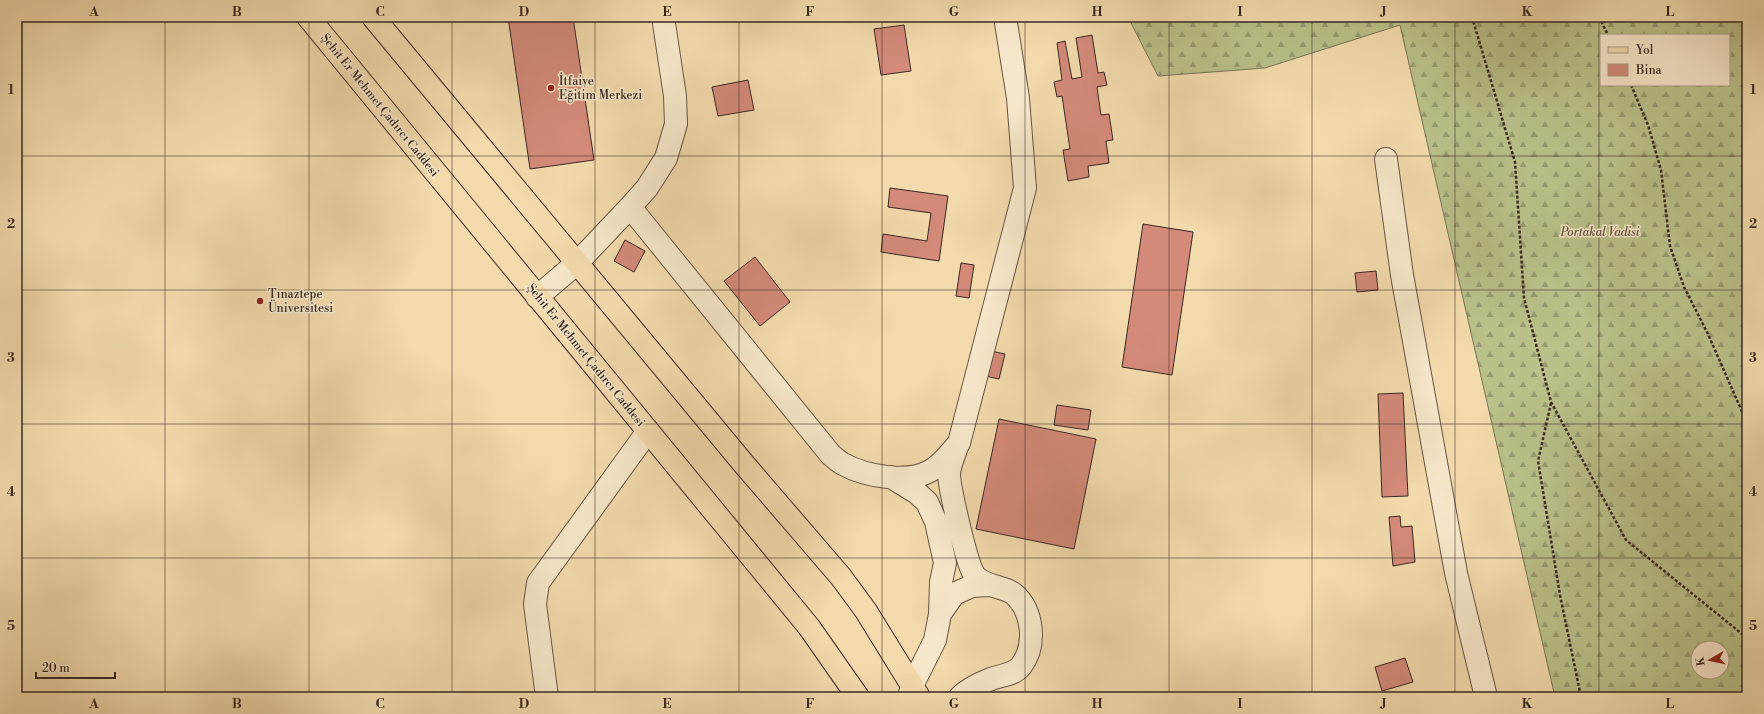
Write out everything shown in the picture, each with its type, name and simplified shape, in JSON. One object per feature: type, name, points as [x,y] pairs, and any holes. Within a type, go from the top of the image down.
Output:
[{"type":"main road","name":"Şehit Er Mehmet Çadırcı Caddesi","points":[[308,17],[809,627],[858,697]]},
{"type":"main road","points":[[373,17],[743,463],[841,577],[866,611],[913,693]]},
{"type":"lane","points":[[537,296],[577,263],[630,207],[647,188],[666,158],[676,124],[675,96],[663,17]]},
{"type":"lane","points":[[960,697],[966,691],[992,679],[1008,675],[1021,667],[1027,654],[1032,636],[1029,619],[1013,593],[989,585],[975,576],[966,554],[950,485],[949,473],[959,443],[1025,188],[1018,98],[1005,17]]},
{"type":"lane","points":[[1386,159],[1402,275],[1456,573],[1486,697]]},
{"type":"lane","points":[[630,207],[831,455],[842,464],[863,473],[891,477],[912,477],[929,472],[938,466],[959,443]]},
{"type":"lane","points":[[547,697],[535,604],[538,583],[648,431]]},
{"type":"lane","points":[[891,477],[917,492],[927,502],[936,522],[945,563],[941,582],[940,614],[935,640],[913,693]]},
{"type":"lane","points":[[940,614],[954,594],[972,586],[989,585]]},
{"type":"path","points":[[1472,17],[1515,162],[1524,298],[1551,402],[1626,540],[1747,638]]},
{"type":"path","points":[[1599,17],[1608,34]]},
{"type":"path","points":[[1742,17],[1747,27]]},
{"type":"path","points":[[1631,86],[1648,126],[1661,170],[1670,246],[1684,287],[1708,334],[1747,423]]},
{"type":"path","points":[[1551,402],[1538,461],[1560,595],[1581,697]]},
{"type":"green space","name":"Portakal Vadisi","points":[[1128,17],[1747,17],[1747,697],[1555,697],[1400,25],[1265,68],[1158,76]]},
{"type":"building","name":"İtfaiye Eğitim Merkezi","points":[[508,17],[573,17],[594,160],[530,169]]},
{"type":"building","points":[[904,25],[911,71],[881,75],[874,29]]},
{"type":"building","points":[[1092,35],[1098,73],[1104,72],[1107,85],[1097,87],[1101,115],[1109,114],[1113,140],[1106,141],[1109,163],[1088,166],[1089,177],[1068,181],[1063,150],[1070,149],[1062,96],[1057,97],[1054,82],[1062,80],[1057,43],[1065,41],[1072,79],[1082,77],[1076,38]]},
{"type":"building","points":[[748,80],[754,110],[718,116],[712,87]]},
{"type":"building","points":[[890,188],[948,196],[939,261],[881,252],[883,234],[927,241],[931,213],[888,207]]},
{"type":"building","points":[[1143,224],[1193,232],[1172,375],[1122,367]]},
{"type":"building","points":[[625,240],[645,251],[634,272],[614,261]]},
{"type":"building","points":[[755,257],[790,302],[760,326],[724,281]]},
{"type":"building","points":[[961,263],[974,265],[969,298],[956,296]]},
{"type":"building","points":[[1376,271],[1378,290],[1357,292],[1355,273]]},
{"type":"building","points":[[991,351],[1005,354],[999,379],[985,376]]},
{"type":"building","points":[[1403,393],[1408,496],[1382,497],[1378,394]]},
{"type":"building","points":[[1057,405],[1091,410],[1088,430],[1054,425]]},
{"type":"building","points":[[999,419],[1096,439],[1074,549],[976,529]]},
{"type":"building","points":[[1400,516],[1401,527],[1412,526],[1415,562],[1393,566],[1389,517]]},
{"type":"building","points":[[1405,658],[1413,682],[1382,691],[1375,667]]},
{"type":"place","name":"İtfaiye Eğitim Merkezi","points":[[551,88]]},
{"type":"place","name":"Tınaztepe Üniversitesi","points":[[260,301]]}]
